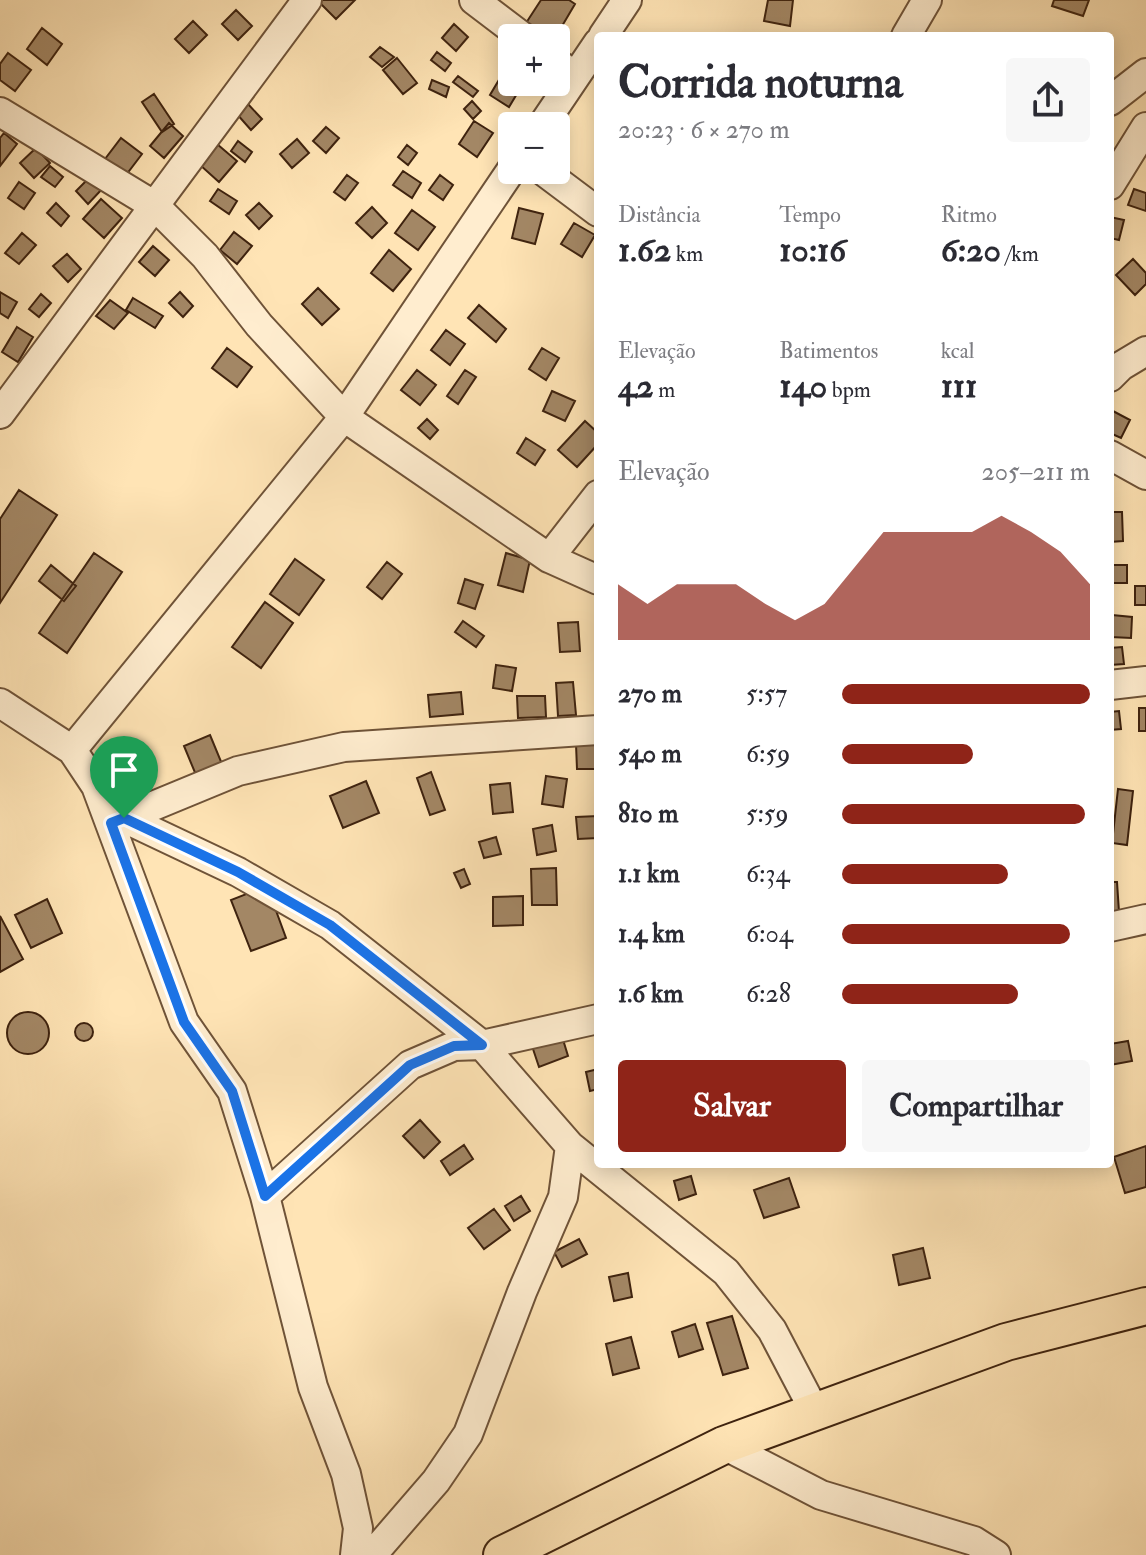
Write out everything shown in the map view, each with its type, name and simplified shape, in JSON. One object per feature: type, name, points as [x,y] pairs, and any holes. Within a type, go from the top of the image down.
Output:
[{"type":"main road","points":[[502,1555],[724,1445],[1006,1342],[1146,1306]]},
{"type":"street","points":[[0,414],[307,0]]},
{"type":"street","points":[[474,0],[506,24]]},
{"type":"street","points":[[606,32],[627,0]]},
{"type":"street","points":[[908,32],[927,0]]},
{"type":"street","points":[[570,66],[594,46]]},
{"type":"street","points":[[1114,98],[1146,73]]},
{"type":"street","points":[[0,112],[155,206],[205,256],[259,325],[344,417],[549,558],[594,578]]},
{"type":"street","points":[[1114,179],[1146,127]]},
{"type":"street","points":[[72,750],[344,417],[502,184]]},
{"type":"street","points":[[561,184],[594,209]]},
{"type":"street","points":[[1114,373],[1146,351]]},
{"type":"street","points":[[1114,457],[1146,475]]},
{"type":"street","points":[[549,558],[594,500]]},
{"type":"street","points":[[1114,685],[1146,681]]},
{"type":"street","points":[[0,703],[72,750],[117,820],[184,1022],[232,1091],[265,1196],[313,1387],[346,1474],[358,1528],[355,1555]]},
{"type":"street","points":[[117,820],[238,771],[344,747],[594,730]]},
{"type":"street","points":[[117,820],[238,872],[330,925],[482,1045],[570,1146],[594,1165]]},
{"type":"street","points":[[1114,926],[1146,919]]},
{"type":"street","points":[[265,1196],[410,1065],[454,1046],[482,1045],[594,1020]]},
{"type":"street","points":[[372,1555],[436,1481],[468,1434],[522,1292],[563,1197],[570,1146]]},
{"type":"street","points":[[597,1168],[726,1272],[772,1330],[815,1412]]},
{"type":"street","points":[[724,1445],[821,1495],[974,1541],[996,1555]]},
{"type":"building","points":[[355,0],[336,19],[319,2]]},
{"type":"building","points":[[541,0],[569,0],[575,4],[563,24],[526,23]]},
{"type":"building","points":[[768,0],[793,0],[790,26],[764,21]]},
{"type":"building","points":[[1054,0],[1089,0],[1083,16],[1052,6]]},
{"type":"building","points":[[236,10],[252,26],[238,40],[222,24]]},
{"type":"building","points":[[193,21],[207,35],[189,53],[175,39]]},
{"type":"building","points":[[454,24],[468,37],[456,51],[442,38]]},
{"type":"building","points":[[42,28],[62,44],[47,65],[27,49]]},
{"type":"building","points":[[380,47],[394,57],[382,67],[370,57]]},
{"type":"building","points":[[437,52],[451,63],[445,71],[431,60]]},
{"type":"building","points":[[8,53],[31,70],[15,91],[0,80],[0,64]]},
{"type":"building","points":[[397,58],[417,83],[403,94],[383,70]]},
{"type":"building","points":[[458,76],[478,91],[473,97],[453,82]]},
{"type":"building","points":[[432,80],[449,87],[446,97],[429,89]]},
{"type":"building","points":[[498,82],[498,96],[516,96],[509,107],[490,95]]},
{"type":"building","points":[[154,94],[174,124],[162,132],[142,102]]},
{"type":"building","points":[[472,101],[481,111],[473,119],[464,109]]},
{"type":"building","points":[[247,103],[262,119],[251,130],[236,113]]},
{"type":"building","points":[[474,121],[493,133],[477,157],[459,144]]},
{"type":"building","points":[[169,123],[183,136],[164,158],[150,146]]},
{"type":"building","points":[[326,127],[339,138],[326,153],[313,141]]},
{"type":"building","points":[[4,133],[17,144],[0,166],[0,138]]},
{"type":"building","points":[[121,138],[142,154],[126,175],[105,159]]},
{"type":"building","points":[[297,139],[309,153],[292,168],[280,154]]},
{"type":"building","points":[[238,141],[252,152],[245,162],[231,151]]},
{"type":"building","points":[[217,144],[237,161],[219,182],[200,165]]},
{"type":"building","points":[[407,145],[417,153],[408,165],[398,157]]},
{"type":"building","points":[[36,148],[50,163],[34,178],[20,163]]},
{"type":"building","points":[[50,166],[63,177],[55,187],[41,177]]},
{"type":"building","points":[[403,171],[421,183],[412,198],[393,185]]},
{"type":"building","points":[[347,175],[358,183],[345,200],[334,192]]},
{"type":"building","points":[[440,175],[453,185],[443,200],[429,190]]},
{"type":"building","points":[[91,176],[103,188],[88,204],[76,191]]},
{"type":"building","points":[[19,182],[35,193],[24,209],[8,198]]},
{"type":"building","points":[[218,189],[237,201],[229,214],[210,201]]},
{"type":"building","points":[[1134,189],[1146,193],[1146,211],[1128,205]]},
{"type":"building","points":[[101,199],[122,218],[104,238],[83,219]]},
{"type":"building","points":[[56,203],[69,216],[61,226],[47,213]]},
{"type":"building","points":[[259,203],[272,216],[259,229],[246,215]]},
{"type":"building","points":[[372,207],[387,223],[372,238],[356,223]]},
{"type":"building","points":[[519,208],[543,214],[535,244],[512,238]]},
{"type":"building","points":[[412,210],[435,227],[418,250],[395,233]]},
{"type":"building","points":[[1114,218],[1124,220],[1119,240],[1114,239]]},
{"type":"building","points":[[574,223],[594,234],[582,257],[561,244]]},
{"type":"building","points":[[234,232],[252,246],[237,264],[220,250]]},
{"type":"building","points":[[22,233],[36,245],[19,264],[5,253]]},
{"type":"building","points":[[153,246],[169,260],[155,276],[139,262]]},
{"type":"building","points":[[389,250],[411,269],[393,291],[371,273]]},
{"type":"building","points":[[67,254],[81,269],[68,282],[53,266]]},
{"type":"building","points":[[1133,259],[1146,273],[1146,284],[1135,295],[1116,275]]},
{"type":"building","points":[[318,288],[339,309],[322,325],[302,304]]},
{"type":"building","points":[[0,292],[17,302],[8,318],[0,313]]},
{"type":"building","points":[[180,292],[193,306],[183,317],[169,303]]},
{"type":"building","points":[[41,294],[51,303],[39,317],[29,309]]},
{"type":"building","points":[[133,298],[163,316],[155,328],[126,310]]},
{"type":"building","points":[[110,300],[128,313],[114,329],[96,316]]},
{"type":"building","points":[[479,305],[506,329],[496,342],[468,318]]},
{"type":"building","points":[[17,327],[33,337],[18,362],[2,352]]},
{"type":"building","points":[[446,330],[465,344],[450,365],[431,350]]},
{"type":"building","points":[[227,348],[252,367],[237,387],[212,368]]},
{"type":"building","points":[[542,348],[559,358],[546,380],[529,369]]},
{"type":"building","points":[[417,370],[436,385],[420,405],[401,390]]},
{"type":"building","points":[[465,370],[476,377],[458,404],[447,396]]},
{"type":"building","points":[[552,391],[575,401],[565,421],[543,411]]},
{"type":"building","points":[[1114,412],[1130,420],[1121,438],[1114,435]]},
{"type":"building","points":[[427,419],[438,430],[430,439],[418,428]]},
{"type":"building","points":[[585,421],[594,429],[594,448],[577,467],[558,450]]},
{"type":"building","points":[[526,438],[545,450],[535,465],[517,453]]},
{"type":"building","points":[[19,490],[57,515],[0,603],[0,519]]},
{"type":"building","points":[[1114,512],[1122,512],[1123,541],[1114,542]]},
{"type":"building","points":[[94,553],[122,572],[67,653],[39,633]]},
{"type":"building","points":[[506,553],[530,560],[523,592],[498,585]]},
{"type":"building","points":[[295,559],[324,580],[299,615],[270,594]]},
{"type":"building","points":[[387,562],[402,574],[382,599],[367,587]]},
{"type":"building","points":[[51,565],[76,586],[64,601],[39,581]]},
{"type":"building","points":[[1114,565],[1127,565],[1127,583],[1114,583]]},
{"type":"building","points":[[465,579],[483,585],[475,609],[458,603]]},
{"type":"building","points":[[1135,586],[1146,586],[1146,605],[1135,605]]},
{"type":"building","points":[[265,602],[293,623],[261,668],[232,647]]},
{"type":"building","points":[[1114,615],[1132,617],[1131,638],[1114,637]]},
{"type":"building","points":[[463,621],[484,636],[476,647],[455,632]]},
{"type":"building","points":[[578,622],[580,651],[560,652],[558,623]]},
{"type":"building","points":[[1122,647],[1124,664],[1114,665],[1114,648]]},
{"type":"building","points":[[496,665],[516,668],[512,691],[493,688]]},
{"type":"building","points":[[573,682],[576,715],[558,716],[556,683]]},
{"type":"building","points":[[461,692],[463,714],[430,717],[428,695]]},
{"type":"building","points":[[517,696],[545,696],[546,717],[518,718]]},
{"type":"building","points":[[1139,708],[1146,708],[1146,731],[1139,731]]},
{"type":"building","points":[[1119,711],[1121,729],[1114,730],[1114,712]]},
{"type":"building","points":[[210,735],[222,764],[196,775],[184,746]]},
{"type":"building","points":[[576,744],[594,744],[594,769],[577,769]]},
{"type":"building","points":[[431,772],[445,810],[430,815],[417,778]]},
{"type":"building","points":[[546,776],[567,779],[563,807],[542,804]]},
{"type":"building","points":[[366,781],[379,813],[343,828],[330,796]]},
{"type":"building","points":[[510,783],[513,812],[493,814],[490,785]]},
{"type":"building","points":[[1118,789],[1133,791],[1127,845],[1114,843]]},
{"type":"building","points":[[594,816],[594,838],[578,839],[576,817]]},
{"type":"building","points":[[552,825],[556,851],[537,855],[533,829]]},
{"type":"building","points":[[496,837],[501,854],[484,858],[479,842]]},
{"type":"building","points":[[556,868],[557,905],[532,905],[531,869]]},
{"type":"building","points":[[464,869],[470,884],[461,888],[454,873]]},
{"type":"building","points":[[1114,882],[1117,882],[1119,912],[1114,912]]},
{"type":"building","points":[[267,886],[286,938],[251,951],[231,900]]},
{"type":"building","points":[[523,896],[523,925],[493,926],[493,897]]},
{"type":"building","points":[[47,899],[62,933],[31,948],[15,915]]},
{"type":"building","points":[[0,916],[23,959],[0,972]]},
{"type":"building","points":[[28,1012],[43,1018],[49,1033],[43,1048],[28,1054],[13,1048],[7,1033],[13,1018]]},
{"type":"building","points":[[80,1023],[88,1023],[93,1032],[91,1039],[80,1041],[75,1036],[75,1028]]},
{"type":"building","points":[[561,1033],[568,1056],[539,1067],[531,1043]]},
{"type":"building","points":[[1128,1041],[1132,1061],[1114,1064],[1114,1043]]},
{"type":"building","points":[[594,1070],[594,1090],[590,1091],[586,1072]]},
{"type":"building","points":[[420,1120],[440,1142],[424,1158],[403,1136]]},
{"type":"building","points":[[464,1145],[473,1159],[450,1175],[441,1161]]},
{"type":"building","points":[[1146,1146],[1146,1187],[1125,1193],[1114,1157]]},
{"type":"building","points":[[691,1176],[696,1194],[679,1200],[674,1181]]},
{"type":"building","points":[[789,1178],[799,1207],[764,1218],[754,1190]]},
{"type":"building","points":[[521,1196],[530,1211],[514,1221],[505,1206]]},
{"type":"building","points":[[494,1209],[510,1230],[484,1249],[468,1228]]},
{"type":"building","points":[[579,1239],[587,1254],[562,1267],[554,1252]]},
{"type":"building","points":[[923,1248],[930,1278],[899,1285],[893,1255]]},
{"type":"building","points":[[628,1273],[632,1297],[614,1301],[609,1277]]},
{"type":"building","points":[[732,1316],[748,1368],[723,1375],[707,1323]]},
{"type":"building","points":[[695,1324],[703,1349],[679,1357],[672,1332]]},
{"type":"building","points":[[631,1337],[639,1368],[613,1375],[606,1344]]},
{"type":"route","points":[[124,818],[238,872],[330,925],[482,1045],[454,1046],[410,1065],[265,1196],[232,1091],[184,1022],[111,823],[124,818]]}]
